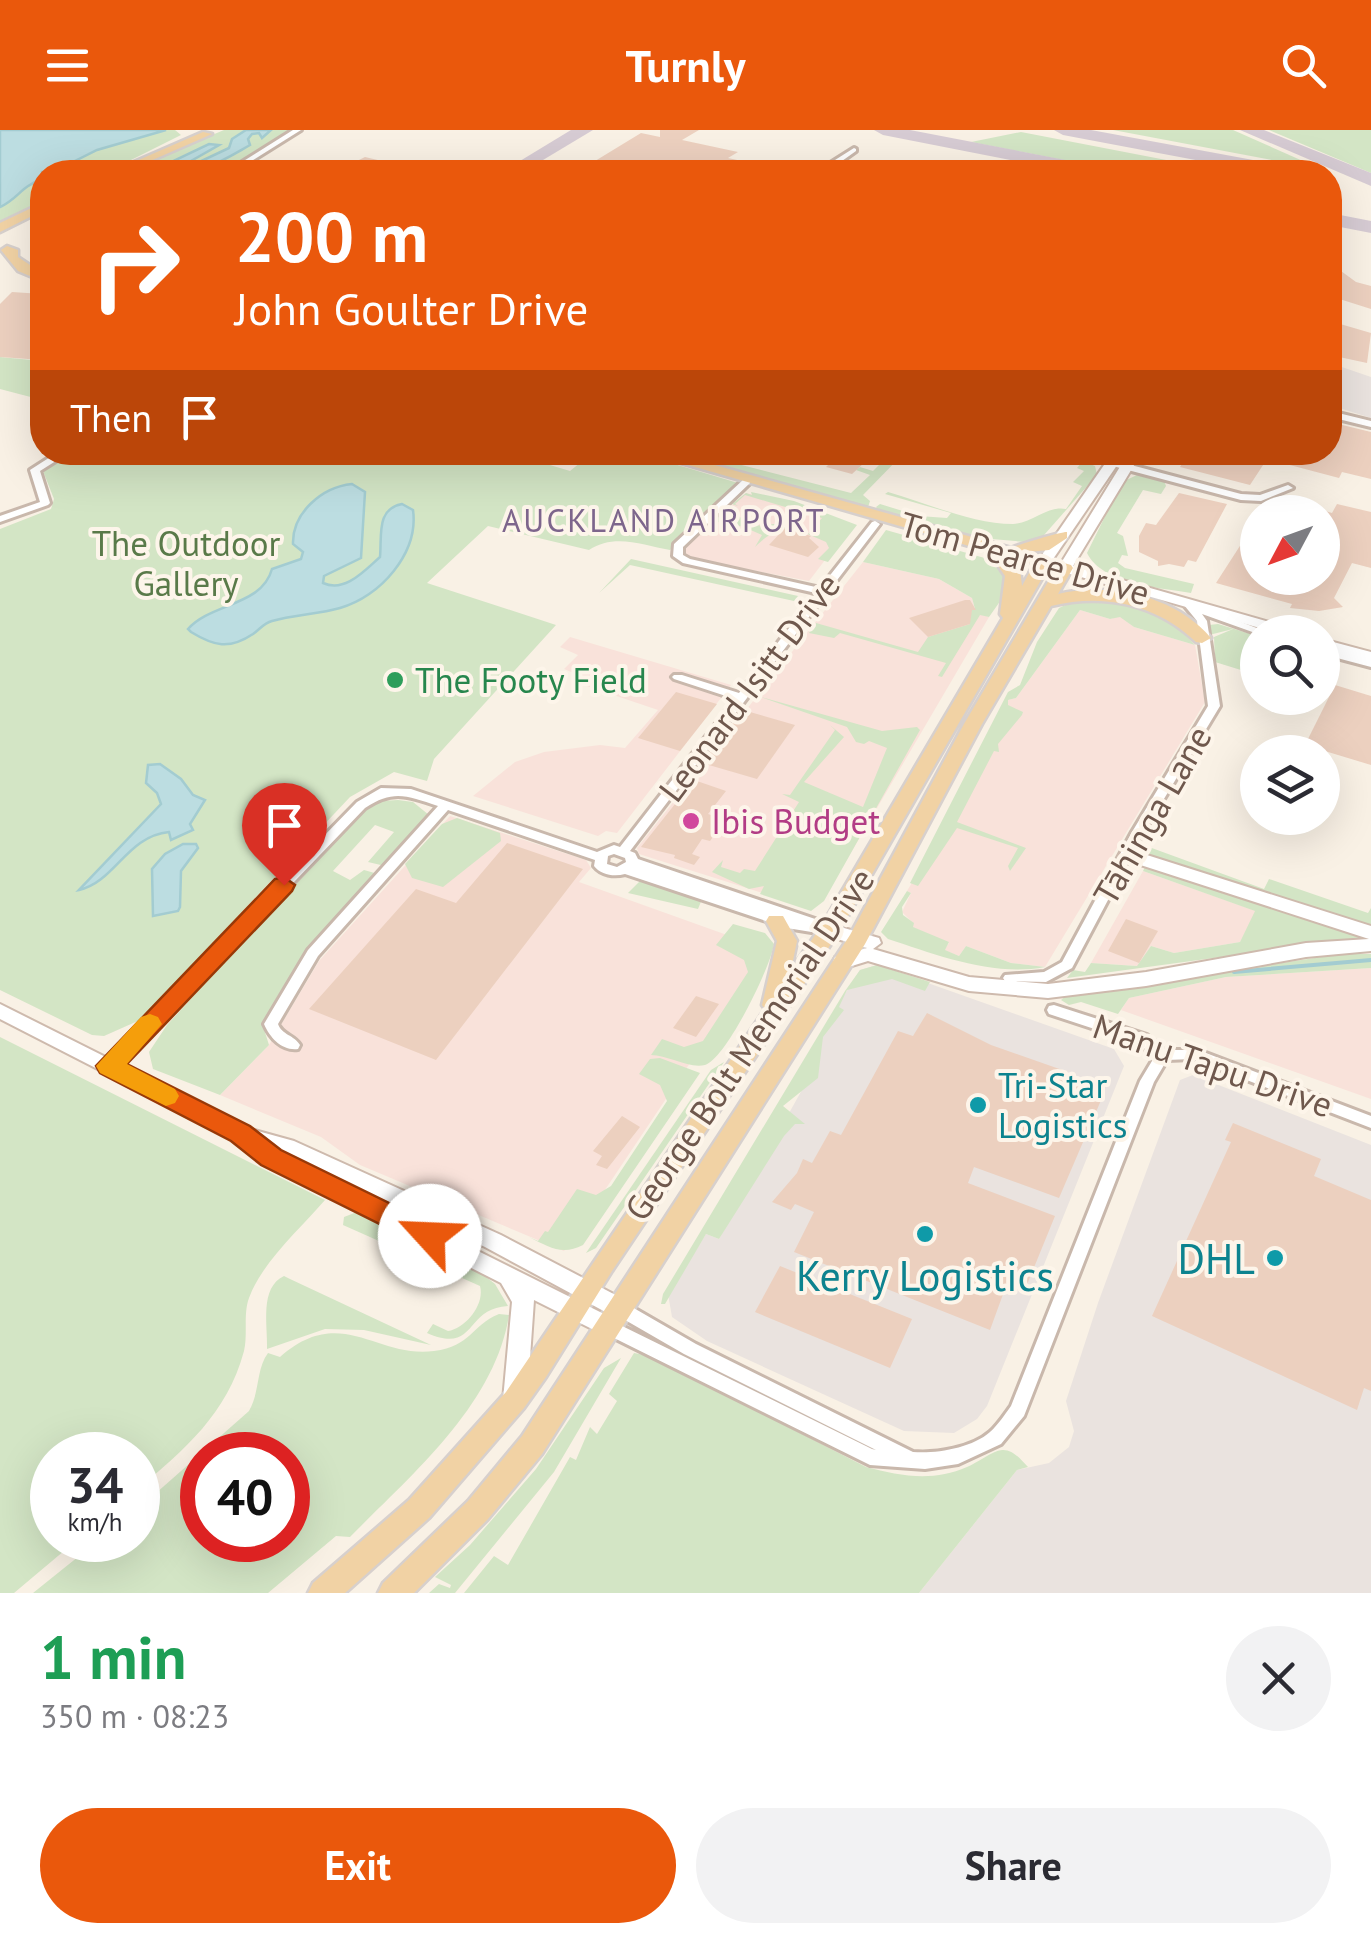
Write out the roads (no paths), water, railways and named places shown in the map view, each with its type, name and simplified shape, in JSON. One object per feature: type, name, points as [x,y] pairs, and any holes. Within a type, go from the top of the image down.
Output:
[{"type":"main road","points":[[174,146],[185,136],[180,130]]},
{"type":"main road","points":[[143,160],[204,131]]},
{"type":"main road","points":[[0,228],[30,213]]},
{"type":"main road","points":[[0,236],[23,216]]},
{"type":"main road","points":[[3,256],[30,271]]},
{"type":"main road","name":"Tom Pearce Drive","points":[[693,465],[972,542],[1042,566]]},
{"type":"main road","name":"Tom Pearce Drive","points":[[786,492],[875,524],[1063,571]]},
{"type":"main road","points":[[972,542],[1037,549],[1060,535]]},
{"type":"main road","points":[[1001,558],[1011,564],[1014,572],[1007,622]]},
{"type":"main road","name":"George Bolt Memorial Drive","points":[[323,1593],[419,1509],[515,1400],[830,930],[1042,566]]},
{"type":"main road","name":"George Bolt Memorial Drive","points":[[394,1593],[504,1481],[558,1408],[858,939],[973,724],[1063,571]]},
{"type":"main road","points":[[1045,602],[1080,593],[1111,596],[1176,615],[1202,638]]},
{"type":"main road","points":[[770,1017],[787,940],[776,921]]},
{"type":"street","points":[[249,160],[298,130]]},
{"type":"street","points":[[840,160],[854,150]]},
{"type":"street","points":[[1342,417],[1371,424]]},
{"type":"street","points":[[0,519],[45,503],[36,470],[44,465]]},
{"type":"street","name":"George Bolt Memorial Drive","points":[[1042,566],[1060,535],[1117,465]]},
{"type":"street","name":"George Bolt Memorial Drive","points":[[1063,571],[1118,465]]},
{"type":"street","points":[[1133,465],[1241,498],[1261,498],[1288,488]]},
{"type":"street","points":[[747,481],[678,546],[678,556],[820,592]]},
{"type":"street","name":"Leonard Isitt Drive","points":[[627,860],[740,697],[875,524]]},
{"type":"street","points":[[1084,534],[1085,559],[1114,581]]},
{"type":"street","name":"Tom Pearce Drive","points":[[1063,571],[1114,581],[1240,624]]},
{"type":"street","points":[[1189,605],[1240,619]]},
{"type":"street","name":"Tāhinga Lane","points":[[1010,978],[1054,974],[1072,957],[1214,706],[1202,621],[1189,605]]},
{"type":"street","points":[[1340,649],[1371,661]]},
{"type":"street","points":[[1340,654],[1371,661]]},
{"type":"street","points":[[678,677],[740,697]]},
{"type":"street","points":[[109,1066],[370,797],[399,790],[600,856],[610,850],[776,921],[830,930]]},
{"type":"street","points":[[294,1045],[274,1034],[271,1024],[300,972],[446,805]]},
{"type":"street","points":[[1128,855],[1371,932]]},
{"type":"street","points":[[600,856],[603,868],[627,860],[953,969],[1059,982],[1219,965]]},
{"type":"street","points":[[842,962],[868,954],[969,984],[1048,991],[1371,945]]},
{"type":"street","name":"Manu Tapu Drive","points":[[1054,1010],[1142,1040],[1163,1055],[1193,1054],[1371,1122]]},
{"type":"street","points":[[0,1011],[241,1134],[271,1157],[503,1272],[581,1301],[857,1452],[882,1459],[925,1461],[958,1456],[984,1446],[1005,1430],[1018,1411],[1147,1082],[1163,1055]]},
{"type":"street","points":[[241,1134],[287,1146],[492,1240],[581,1301]]},
{"type":"street","points":[[503,1272],[523,1300],[515,1400]]},
{"type":"water","points":[[0,130],[166,130],[97,150],[77,160],[30,160],[30,185],[0,207]]},
{"type":"water","points":[[246,130],[271,130],[262,138],[259,133],[252,134],[248,139],[250,145],[223,160],[204,160],[229,148],[232,139]]},
{"type":"water","points":[[209,144],[219,145],[193,160],[175,160]]},
{"type":"water","points":[[352,484],[365,492],[361,558],[324,576],[323,583],[346,583],[380,557],[384,517],[402,504],[413,510],[410,542],[394,571],[382,583],[355,602],[269,622],[229,644],[214,643],[188,629],[258,590],[272,569],[301,559],[303,552],[293,544],[303,512],[330,490]]},
{"type":"water","points":[[160,764],[181,779],[193,795],[205,800],[190,824],[193,830],[171,840],[169,832],[155,835],[102,878],[79,890],[161,804],[157,793],[146,783],[148,765]]},
{"type":"water","points":[[183,844],[196,844],[198,848],[181,871],[180,907],[178,911],[153,916],[152,869],[165,854]]},
{"type":"waterway","points":[[1234,972],[1371,960]]},
{"type":"place","name":"The Footy Field","points":[[395,680]]},
{"type":"place","name":"Ibis Budget","points":[[691,821]]},
{"type":"place","name":"Tri-Star Logistics","points":[[978,1105]]},
{"type":"place","name":"Kerry Logistics","points":[[925,1234]]},
{"type":"place","name":"DHL","points":[[1275,1258]]},
{"type":"district","name":"AUCKLAND AIRPORT","points":[[664,520]]},
{"type":"park label","name":"The Outdoor Gallery","points":[[186,563]]}]
